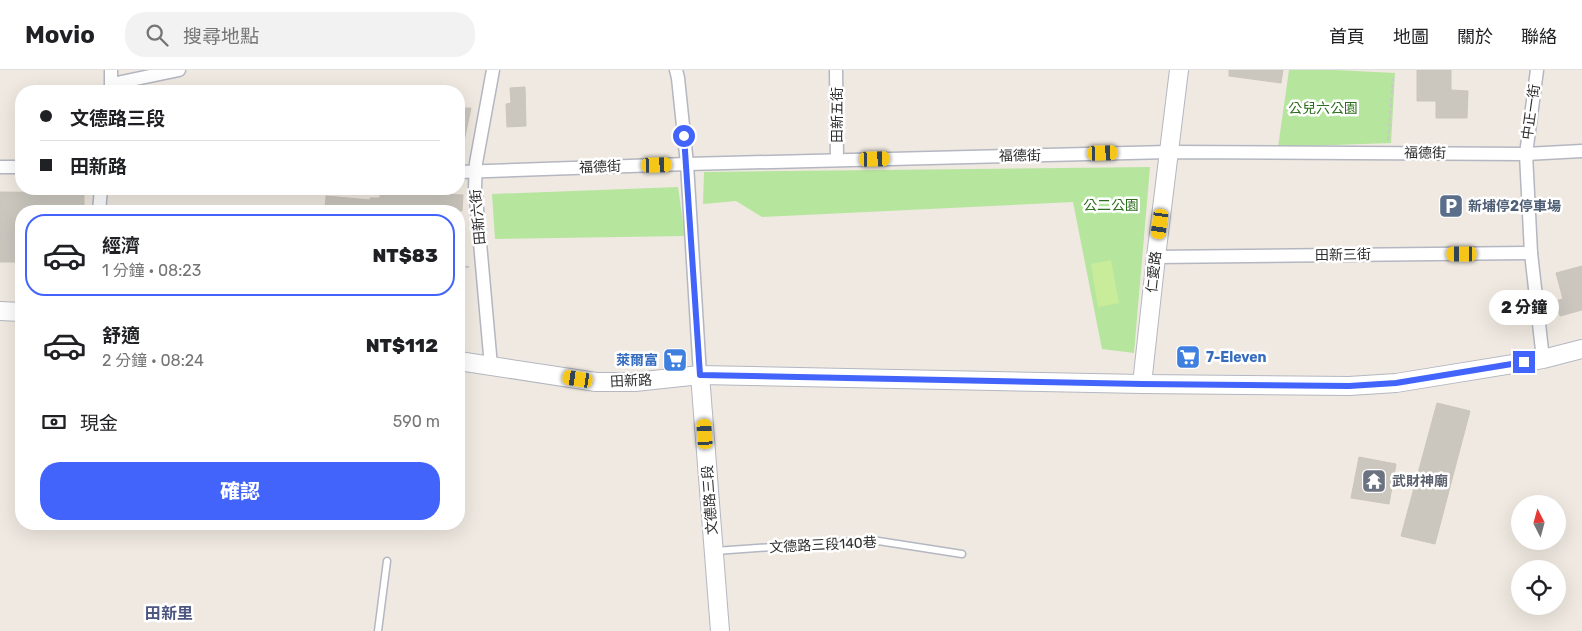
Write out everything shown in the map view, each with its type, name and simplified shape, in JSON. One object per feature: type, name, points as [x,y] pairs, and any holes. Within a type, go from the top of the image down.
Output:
[{"type":"main road","name":"仁愛路","points":[[1142,384],[1179,70]]},
{"type":"main road","points":[[0,311],[15,312]]},
{"type":"main road","name":"田新路","points":[[465,362],[596,382],[634,382],[700,375],[1142,384],[1349,386],[1387,383],[1542,359],[1582,349]]},
{"type":"main road","name":"文德路三段","points":[[700,375],[720,631]]},
{"type":"street","points":[[111,70],[112,85]]},
{"type":"street","points":[[120,85],[179,70]]},
{"type":"street","name":"田新六街","points":[[491,366],[475,187],[493,70]]},
{"type":"street","name":"文德路三段","points":[[676,70],[687,164],[700,375]]},
{"type":"street","name":"田新五街","points":[[836,70],[837,160]]},
{"type":"street","name":"中正一街","points":[[1537,70],[1526,154],[1531,253],[1542,359]]},
{"type":"street","name":"福德街","points":[[465,172],[687,164],[1169,152],[1526,154],[1582,152]]},
{"type":"street","points":[[0,167],[15,167]]},
{"type":"street","name":"田新三街","points":[[1156,257],[1531,253]]},
{"type":"lane","name":"文德路三段140巷","points":[[714,551],[872,540],[962,554]]},
{"type":"lane","points":[[378,631],[387,561]]},
{"type":"path","points":[[1387,152],[1393,77]]},
{"type":"green space","name":"公兒六公園","points":[[1289,70],[1395,73],[1391,143],[1278,147]]},
{"type":"green space","name":"公二公園","points":[[1150,167],[1134,353],[1102,349],[1073,202],[762,217],[736,201],[703,204],[704,172]]},
{"type":"green space","points":[[678,187],[685,236],[495,239],[492,194]]},
{"type":"green space","points":[[1111,260],[1119,303],[1098,307],[1091,264]]},
{"type":"building","points":[[1229,70],[1283,70],[1281,83],[1229,76]]},
{"type":"building","points":[[1417,70],[1451,70],[1451,90],[1468,91],[1467,118],[1436,118],[1436,101],[1417,101]]},
{"type":"building","points":[[525,87],[526,126],[507,127],[506,104],[511,103],[510,88]]},
{"type":"building","points":[[465,108],[471,108],[465,136]]},
{"type":"building","points":[[0,192],[15,192],[15,195],[84,195],[84,205],[15,205],[15,262],[0,262]]},
{"type":"building","points":[[380,195],[463,195],[462,205],[325,205],[326,196],[370,200],[370,198],[380,198]]},
{"type":"building","points":[[1582,266],[1582,310],[1560,316],[1555,301],[1563,299],[1556,273]]},
{"type":"building","points":[[1437,403],[1470,411],[1435,544],[1401,536]]},
{"type":"building","name":"武財神廟","points":[[1359,457],[1396,464],[1389,504],[1351,498]]},
{"type":"place","name":"新埔停2停車場","points":[[1451,206]]},
{"type":"place","name":"7-Eleven","points":[[1188,357]]},
{"type":"place","name":"萊爾富","points":[[675,360]]},
{"type":"place","name":"武財神廟","points":[[1374,481]]},
{"type":"district","name":"田新里","points":[[169,613]]},
{"type":"route","points":[[684,136],[700,375],[1142,384],[1349,386],[1396,383],[1524,362]]}]
